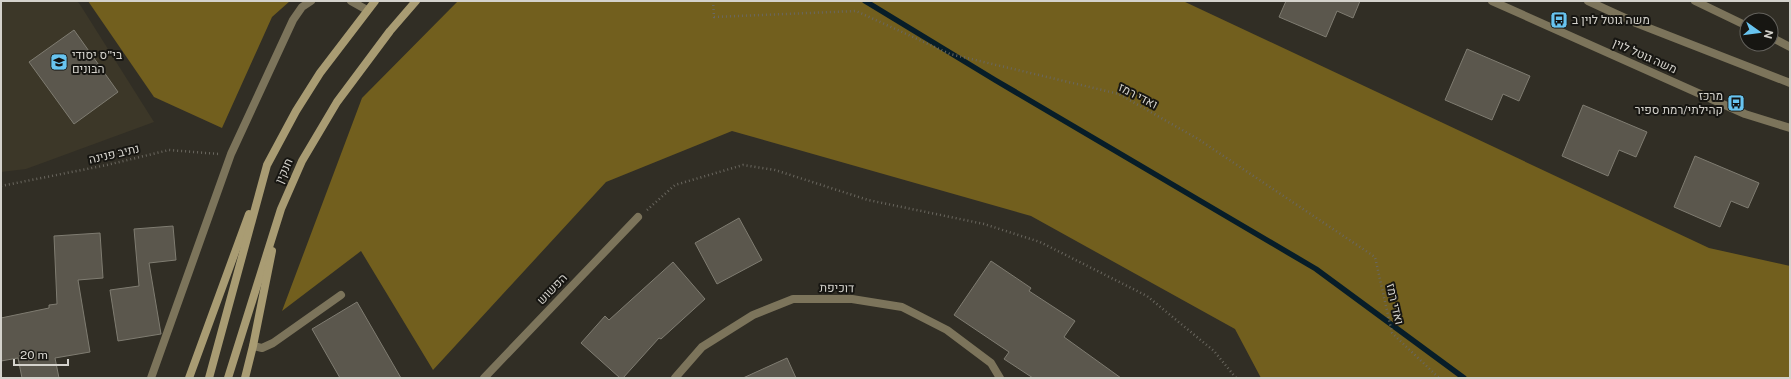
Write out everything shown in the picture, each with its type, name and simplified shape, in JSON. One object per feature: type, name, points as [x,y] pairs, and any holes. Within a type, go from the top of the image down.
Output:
[{"type":"main road","name":"חנקין","points":[[209,378],[267,165],[296,111],[320,73],[375,1]]},
{"type":"main road","name":"חנקין","points":[[228,378],[281,209],[302,161],[337,102],[390,31],[416,1]]},
{"type":"main road","points":[[189,378],[267,165]]},
{"type":"main road","points":[[245,378],[281,209]]},
{"type":"street","points":[[151,378],[231,154],[293,20],[302,7],[311,1]]},
{"type":"street","points":[[351,1],[367,10]]},
{"type":"street","name":"משה גוטל לוין","points":[[1492,1],[1745,114],[1790,128]]},
{"type":"street","points":[[1588,1],[1636,23],[1790,83]]},
{"type":"street","points":[[1695,1],[1739,22]]},
{"type":"street","points":[[1779,41],[1790,46]]},
{"type":"street","name":"הפשוש","points":[[484,378],[638,217]]},
{"type":"street","points":[[253,346],[262,348],[273,343],[341,294]]},
{"type":"street","name":"דוכיפת","points":[[675,378],[702,347],[753,315],[793,299],[852,299],[902,307],[947,330],[991,363],[1000,378]]},
{"type":"path","name":"ואדי רמז","points":[[713,1],[714,17],[856,11],[950,54],[1119,94],[1198,139],[1375,257],[1392,333],[1439,378]]},
{"type":"path","name":"נתיב פנינה","points":[[1,186],[107,166],[169,150],[231,154]]},
{"type":"path","points":[[638,217],[675,185],[743,165],[775,170],[868,200],[984,224],[1040,242],[1147,296],[1214,351],[1236,378]]},
{"type":"shaded area","name":"בי\"ס יסודי הבונים","points":[[1,1],[76,1],[79,3],[154,122],[26,169],[1,172]]},
{"type":"shaded area","points":[[88,1],[290,1],[272,17],[222,128],[154,97]]},
{"type":"shaded area","points":[[458,1],[1183,1],[1709,248],[1790,266],[1790,378],[1261,378],[1235,329],[1031,216],[732,131],[606,182],[433,370],[361,251],[282,311],[362,98]]},
{"type":"building","points":[[1286,1],[1360,1],[1353,18],[1337,11],[1326,37],[1279,17]]},
{"type":"building","points":[[74,30],[118,92],[74,124],[29,62]]},
{"type":"building","points":[[1467,49],[1530,76],[1519,101],[1503,94],[1492,120],[1445,100]]},
{"type":"building","points":[[1583,105],[1647,132],[1636,157],[1619,150],[1608,176],[1562,156]]},
{"type":"building","points":[[1695,156],[1759,183],[1748,208],[1731,201],[1720,227],[1674,207]]},
{"type":"building","points":[[739,218],[762,260],[717,284],[695,243]]},
{"type":"building","points":[[173,226],[176,260],[149,263],[161,334],[118,341],[110,290],[139,286],[134,229]]},
{"type":"building","points":[[100,233],[103,278],[78,280],[90,352],[55,358],[59,378],[22,378],[18,358],[1,361],[1,318],[49,308],[49,305],[57,304],[54,236]]},
{"type":"building","points":[[991,261],[1031,288],[1029,291],[1075,321],[1064,337],[1121,378],[1033,378],[1004,359],[1009,352],[954,315]]},
{"type":"building","points":[[673,262],[705,299],[661,339],[659,338],[623,378],[620,378],[581,343],[605,316],[609,320]]},
{"type":"building","points":[[357,302],[401,378],[340,378],[312,329]]},
{"type":"building","points":[[787,358],[796,378],[743,378]]},
{"type":"waterway","points":[[865,1],[995,80],[1316,269],[1464,378]]},
{"type":"place","name":"משה גוטל לוין ב","points":[[1559,20]]},
{"type":"place","name":"בי\"ס יסודי הבונים","points":[[59,62]]},
{"type":"place","name":"מרכז קהילתי/רמת ספיר","points":[[1736,103]]}]
